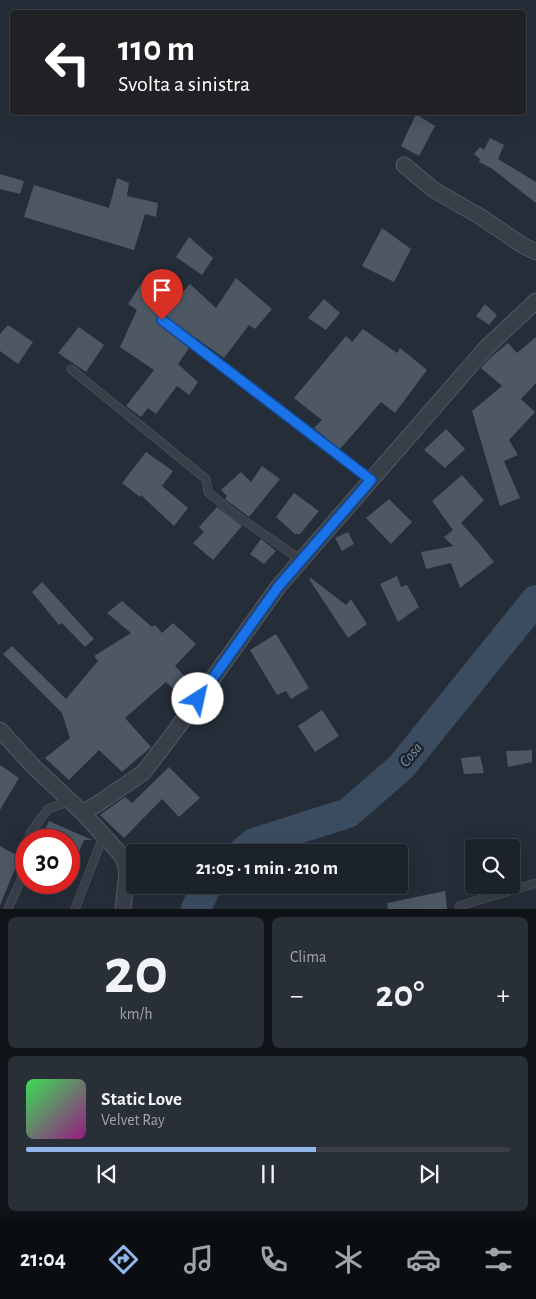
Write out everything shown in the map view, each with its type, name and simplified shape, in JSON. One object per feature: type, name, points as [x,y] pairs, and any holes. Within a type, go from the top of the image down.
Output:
[{"type":"street","points":[[404,165],[434,190],[536,252]]},
{"type":"street","points":[[83,813],[144,772],[278,587],[485,349],[536,301]]},
{"type":"street","points":[[0,730],[32,765],[104,834],[123,857],[127,872],[123,909]]},
{"type":"lane","points":[[162,320],[371,480]]},
{"type":"lane","points":[[71,369],[206,479],[208,492],[301,560]]},
{"type":"lane","points":[[33,829],[48,809],[70,801]]},
{"type":"lane","points":[[75,909],[104,834]]},
{"type":"lane","points":[[459,906],[536,882]]},
{"type":"lane","points":[[8,909],[15,893]]},
{"type":"building","points":[[416,115],[435,126],[419,156],[401,146]]},
{"type":"building","points":[[490,138],[504,145],[498,159],[536,182],[536,203],[491,168],[479,162],[480,159],[474,154],[480,147],[484,150]]},
{"type":"building","points":[[0,174],[24,181],[20,194],[0,189]]},
{"type":"building","points":[[117,178],[129,183],[127,196],[158,203],[156,217],[145,214],[134,250],[24,217],[34,185],[109,208]]},
{"type":"building","points":[[382,228],[411,249],[394,282],[362,266]]},
{"type":"building","points":[[189,237],[213,258],[202,275],[176,257]]},
{"type":"building","points":[[148,273],[179,296],[190,284],[216,308],[236,278],[272,309],[255,329],[249,325],[224,358],[162,314],[158,316],[156,320],[158,324],[189,348],[178,364],[198,382],[189,395],[177,386],[156,414],[148,408],[141,417],[126,406],[154,370],[120,347],[137,310],[128,304]]},
{"type":"building","points":[[324,299],[340,313],[326,330],[308,318]]},
{"type":"building","points":[[485,304],[497,315],[489,325],[476,316]]},
{"type":"building","points":[[8,325],[33,342],[18,364],[0,351],[0,334]]},
{"type":"building","points":[[79,327],[104,345],[86,372],[58,353]]},
{"type":"building","points":[[363,329],[397,353],[400,348],[427,370],[395,413],[381,402],[340,449],[314,428],[322,420],[294,398],[346,336],[352,342]]},
{"type":"building","points":[[536,337],[536,383],[521,399],[535,412],[509,440],[518,455],[504,461],[520,498],[500,506],[472,411],[502,386],[481,368],[508,343],[517,353]]},
{"type":"building","points":[[446,429],[465,449],[445,468],[424,450]]},
{"type":"building","points":[[146,452],[173,471],[162,486],[188,508],[174,526],[141,495],[140,497],[122,483]]},
{"type":"building","points":[[262,466],[280,479],[249,517],[225,499],[227,496],[221,490],[241,472],[251,482]]},
{"type":"building","points":[[462,475],[484,500],[461,523],[494,562],[460,588],[451,563],[426,569],[421,552],[453,546],[444,537],[453,530],[432,501]]},
{"type":"building","points":[[294,493],[319,511],[300,534],[295,534],[276,517]]},
{"type":"building","points":[[389,499],[412,522],[391,544],[366,518]]},
{"type":"building","points":[[217,507],[242,526],[213,560],[193,543],[204,532],[199,527]]},
{"type":"building","points":[[348,532],[354,544],[342,551],[335,538]]},
{"type":"building","points":[[261,539],[276,551],[264,564],[250,554]]},
{"type":"building","points":[[397,576],[401,587],[407,585],[419,607],[398,622],[380,584]]},
{"type":"building","points":[[311,578],[346,605],[351,599],[367,624],[348,638],[309,579]]},
{"type":"building","points":[[42,582],[94,639],[85,647],[62,623],[59,625],[32,592]]},
{"type":"building","points":[[122,601],[152,627],[155,625],[162,633],[173,623],[196,644],[175,666],[190,682],[179,694],[166,682],[125,718],[151,747],[122,772],[99,750],[69,780],[45,758],[70,738],[62,713],[3,654],[12,646],[66,699],[98,661],[94,656],[131,633],[107,613]]},
{"type":"building","points":[[276,634],[309,688],[291,699],[286,691],[277,695],[250,650]]},
{"type":"building","points":[[322,710],[339,736],[315,752],[298,726]]},
{"type":"building","points":[[532,750],[532,762],[508,767],[506,751]]},
{"type":"building","points":[[480,756],[484,773],[464,774],[461,758]]},
{"type":"building","points":[[0,765],[19,778],[0,810]]},
{"type":"building","points":[[169,767],[200,798],[179,817],[162,799],[124,838],[100,815],[125,797],[132,803]]},
{"type":"building","points":[[49,821],[67,829],[45,829]]},
{"type":"building","points":[[80,835],[92,840],[84,840],[80,849]]},
{"type":"building","points":[[0,846],[15,854],[15,869],[0,905]]},
{"type":"building","points":[[445,891],[447,909],[388,909],[387,903]]},
{"type":"waterway","name":"Cosa","points":[[253,844],[348,813],[401,767],[536,600]]},
{"type":"waterway","name":"Cosa","points":[[196,909],[203,894]]},
{"type":"route","points":[[162,320],[371,480],[278,587],[198,699]]}]
